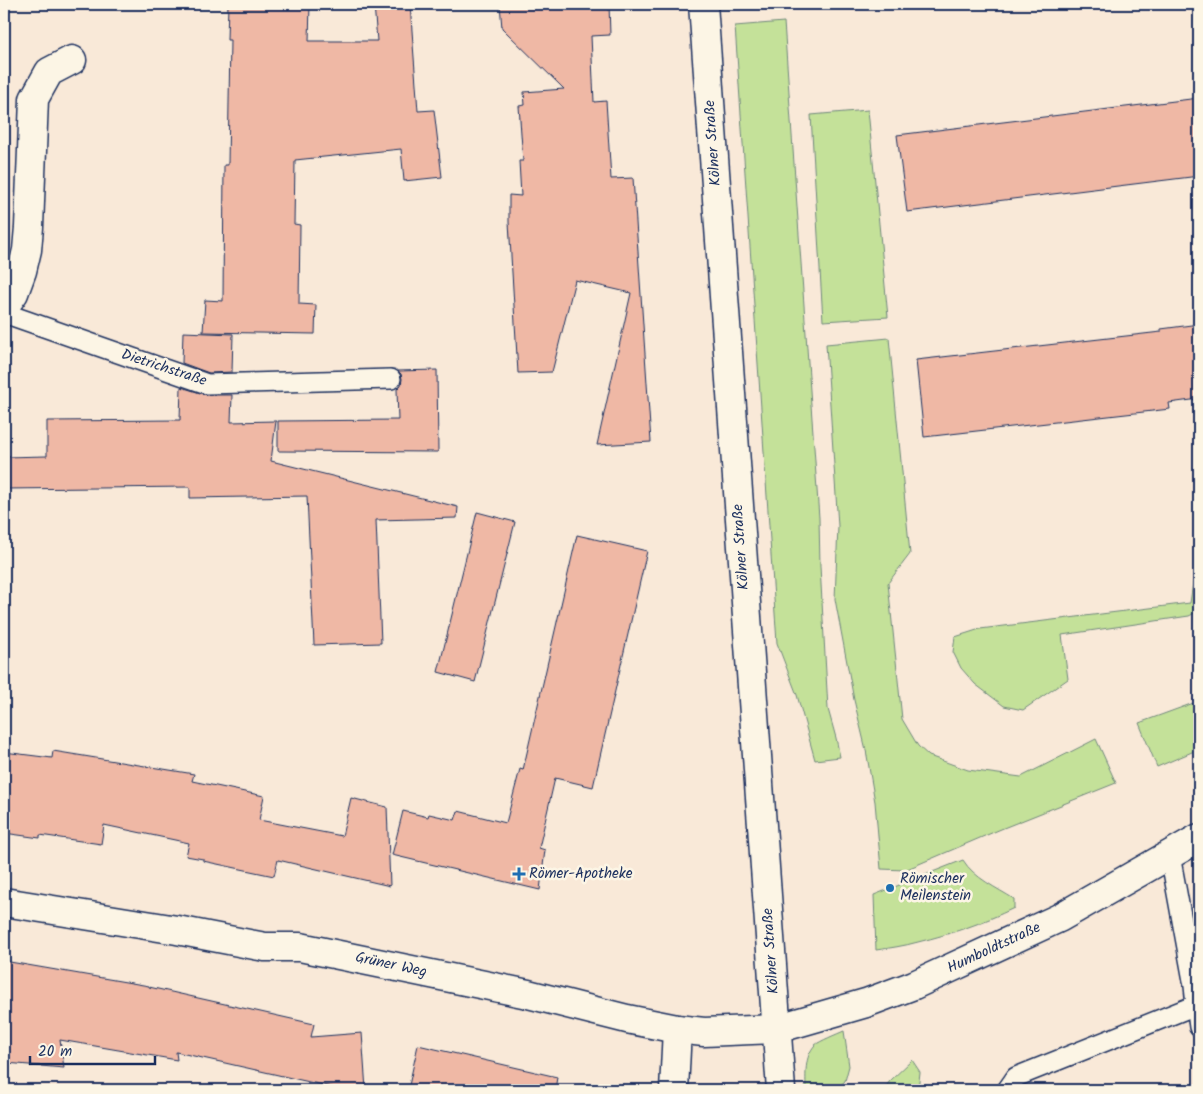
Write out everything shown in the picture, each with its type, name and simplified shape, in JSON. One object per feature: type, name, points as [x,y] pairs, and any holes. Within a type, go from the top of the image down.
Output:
[{"type":"street","name":"Kölner Straße","points":[[703,4],[781,1090]]},
{"type":"street","points":[[4,307],[14,293],[27,250],[34,99],[49,72],[72,60]]},
{"type":"street","name":"Humboldtstraße","points":[[776,1028],[866,1002],[914,985],[1059,918],[1199,838]]},
{"type":"street","name":"Grüner Weg","points":[[4,902],[177,930],[265,947],[300,947],[528,994],[627,1019],[676,1029],[704,1032],[776,1028]]},
{"type":"street","points":[[674,1090],[676,1029]]},
{"type":"lane","name":"Dietrichstraße","points":[[4,312],[207,384],[391,379]]},
{"type":"lane","points":[[1170,855],[1194,986],[1199,1027]]},
{"type":"lane","points":[[1007,1090],[1016,1077],[1196,1005]]},
{"type":"green space","points":[[784,22],[819,518],[828,709],[840,757],[815,760],[797,695],[777,643],[735,26]]},
{"type":"green space","points":[[868,110],[888,317],[823,321],[811,115]]},
{"type":"green space","points":[[889,338],[910,554],[888,583],[902,719],[918,746],[929,756],[968,770],[1021,777],[1096,739],[1116,783],[905,870],[881,869],[875,802],[835,599],[838,526],[826,344]]},
{"type":"green space","points":[[1194,576],[1199,576],[1199,611],[1189,616],[1062,635],[1068,679],[1023,710],[1004,706],[975,684],[961,668],[953,652],[955,637],[980,629],[1190,603]]},
{"type":"green space","points":[[1199,701],[1199,749],[1157,767],[1139,723]]},
{"type":"green space","points":[[963,860],[979,877],[1014,899],[1014,908],[979,923],[943,935],[908,945],[876,950],[874,895]]},
{"type":"green space","points":[[844,1031],[849,1066],[845,1081],[835,1090],[806,1090],[806,1066],[811,1050],[817,1043]]},
{"type":"green space","points":[[912,1060],[920,1072],[918,1090],[883,1090],[890,1081]]},
{"type":"building","points":[[228,4],[310,4],[309,41],[377,41],[374,4],[410,4],[418,111],[434,110],[442,177],[404,181],[401,149],[295,160],[294,224],[300,225],[299,304],[316,305],[315,334],[203,332],[205,300],[223,301],[224,165],[228,165],[230,40],[227,40]]},
{"type":"building","points":[[500,4],[609,4],[610,35],[591,36],[594,102],[606,101],[611,179],[633,178],[651,442],[597,445],[631,293],[575,280],[552,372],[518,373],[509,195],[521,196],[519,161],[523,161],[519,106],[525,105],[524,92],[564,89],[502,28]]},
{"type":"building","points":[[1199,98],[1199,176],[907,212],[897,135]]},
{"type":"building","points":[[1199,324],[1199,399],[1169,403],[1170,409],[924,437],[916,360],[1161,332],[1161,329]]},
{"type":"building","points":[[183,332],[233,334],[232,372],[209,373],[182,363]]},
{"type":"building","points":[[437,370],[438,452],[278,451],[278,421],[398,420],[397,389],[401,385],[402,379],[398,371]]},
{"type":"building","points":[[181,387],[207,395],[232,395],[231,422],[276,421],[271,461],[458,507],[457,518],[376,520],[381,643],[314,645],[307,496],[190,498],[190,487],[4,489],[4,457],[47,456],[47,421],[180,420]]},
{"type":"building","points":[[477,512],[515,522],[475,682],[438,672]]},
{"type":"building","points":[[577,535],[647,551],[593,787],[555,778],[539,848],[545,850],[540,890],[392,855],[403,811],[428,817],[429,814],[455,820],[458,811],[506,823],[520,769],[523,770]]},
{"type":"building","points":[[53,751],[194,774],[192,781],[264,796],[259,820],[342,836],[351,798],[387,807],[390,886],[278,860],[274,876],[203,861],[203,859],[186,856],[189,843],[104,825],[101,844],[40,835],[40,838],[4,833],[4,752],[52,758]]},
{"type":"building","points":[[4,961],[149,986],[314,1024],[311,1037],[362,1033],[366,1090],[345,1090],[176,1052],[177,1060],[60,1040],[64,1068],[6,1063],[7,1046],[4,1046]]},
{"type":"building","points":[[418,1045],[557,1077],[555,1090],[408,1090]]},
{"type":"place","name":"Römer-Apotheke","points":[[519,874]]},
{"type":"place","name":"Römischer Meilenstein","points":[[890,888]]}]
